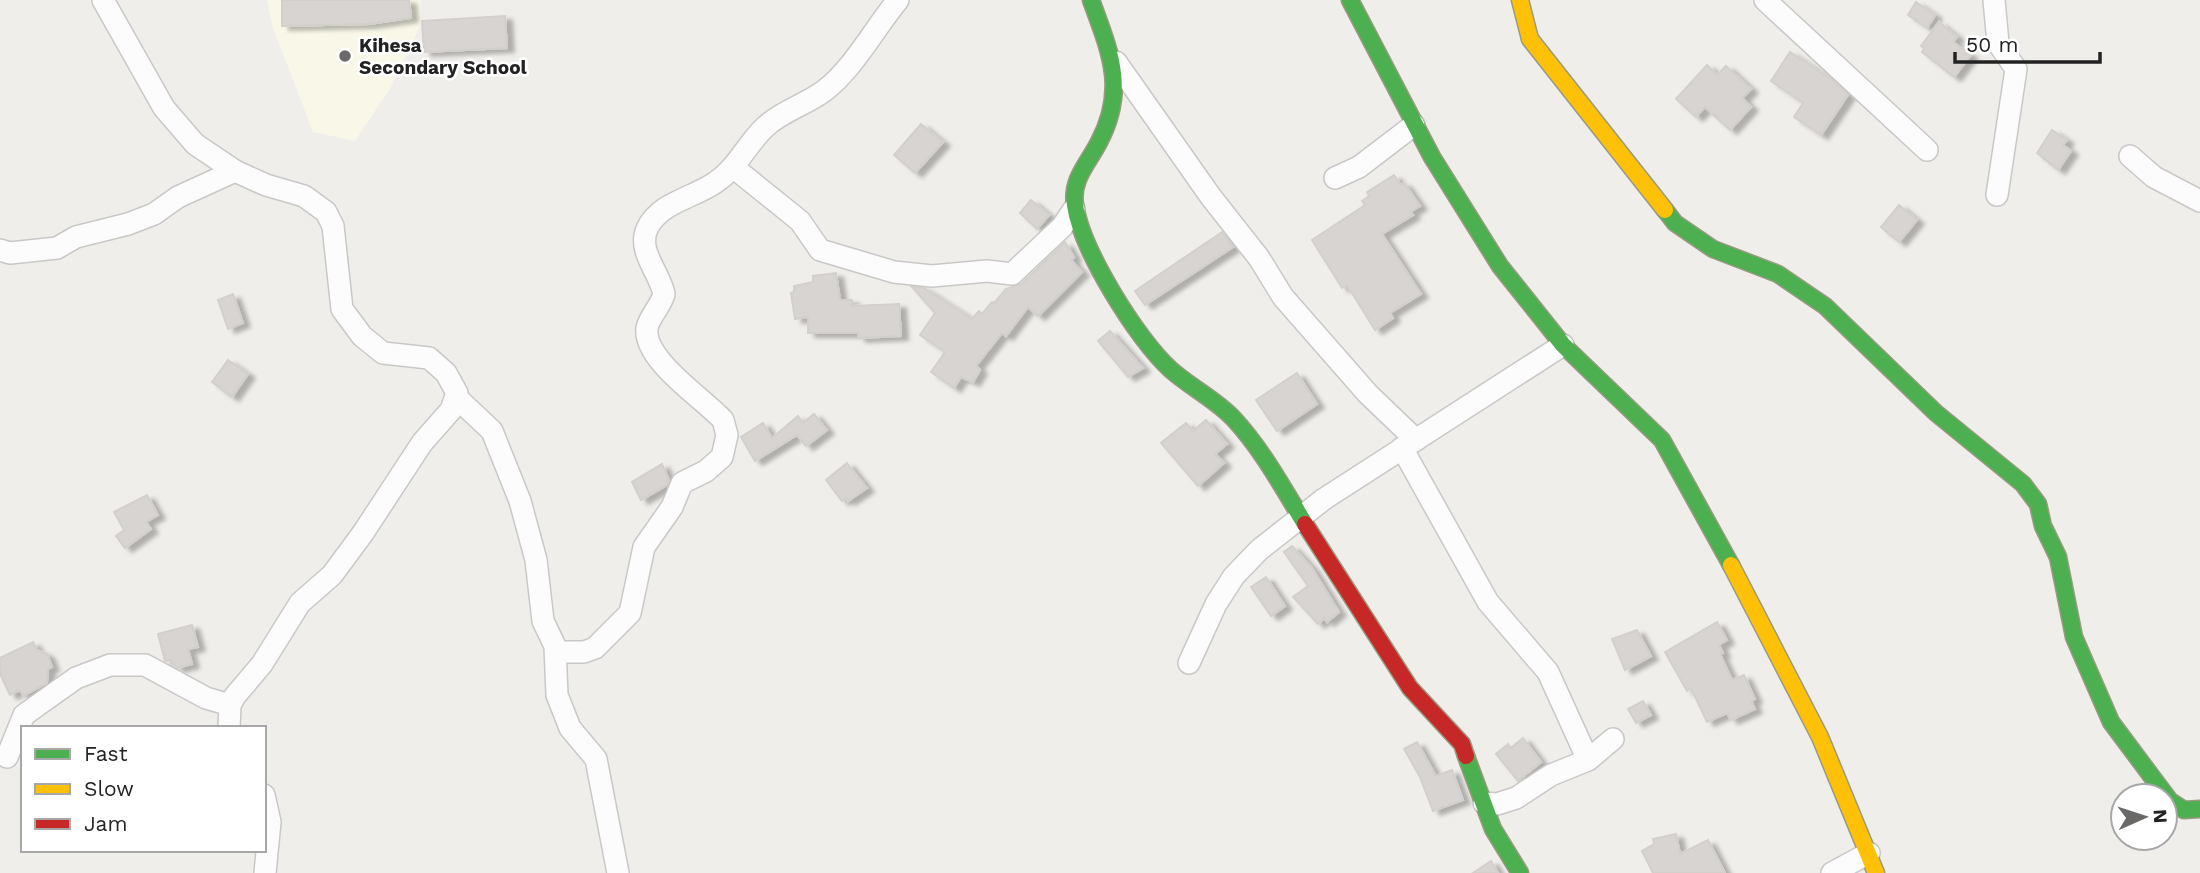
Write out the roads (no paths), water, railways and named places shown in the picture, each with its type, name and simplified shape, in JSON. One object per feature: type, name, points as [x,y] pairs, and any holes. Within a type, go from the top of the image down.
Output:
[{"type":"street","points":[[103,0],[164,108],[195,144],[235,171],[266,185],[304,197],[326,212],[332,226],[342,309],[362,337],[383,353],[429,358],[452,381],[457,398],[492,431],[520,501],[536,560],[541,615],[556,652],[556,695],[569,728],[596,759],[618,873]]},
{"type":"street","points":[[556,652],[584,652],[595,648],[630,613],[636,593],[641,553],[672,507],[679,487],[714,466],[722,457],[727,435],[723,420],[679,382],[649,343],[648,327],[664,293],[648,256],[645,234],[653,218],[665,208],[715,183],[733,167],[750,143],[773,120],[825,90],[842,74],[898,0]]},
{"type":"street","points":[[1091,0],[1115,61],[1211,197],[1259,258],[1283,298],[1409,444],[1488,602],[1548,672],[1588,760]]},
{"type":"street","points":[[1350,0],[1414,125],[1500,266],[1563,345],[1596,380],[1662,440],[1674,459],[1702,515],[1787,667],[1872,863],[1832,873]]},
{"type":"street","points":[[1520,0],[1523,21],[1531,39],[1675,223],[1713,249],[1778,274],[1825,306],[1849,326],[1936,413],[2023,484],[2038,505],[2043,526],[2058,557],[2074,637],[2111,722],[2154,776],[2170,801],[2184,810],[2200,809]]},
{"type":"street","points":[[1765,0],[1927,150]]},
{"type":"street","points":[[1994,0],[1998,43],[2015,69],[2016,77],[1997,195]]},
{"type":"street","points":[[1115,61],[1116,86],[1111,112],[1074,188],[1074,209],[1118,299],[1152,351],[1238,423],[1301,515],[1410,688],[1462,744],[1493,829],[1520,873]]},
{"type":"street","points":[[1335,178],[1359,167],[1414,125]]},
{"type":"street","points":[[2130,156],[2154,177],[2200,201]]},
{"type":"street","points":[[733,167],[800,221],[820,250],[894,272],[932,276],[987,271],[1012,274],[1062,227],[1074,209]]},
{"type":"street","points":[[0,250],[10,253],[57,248],[76,237],[128,224],[153,214],[178,197],[235,171]]},
{"type":"street","points":[[1189,663],[1216,604],[1234,576],[1301,515],[1563,345]]},
{"type":"street","points":[[229,726],[230,705],[262,664],[300,603],[341,564],[457,398]]},
{"type":"street","points":[[7,757],[24,715],[76,678],[110,665],[145,665],[206,698],[230,705]]},
{"type":"street","points":[[1484,803],[1507,803],[1551,775],[1588,760],[1613,739]]},
{"type":"street","points":[[265,873],[270,822],[266,804]]},
{"type":"place","name":"Kihesa Secondary School","points":[[345,56]]}]
